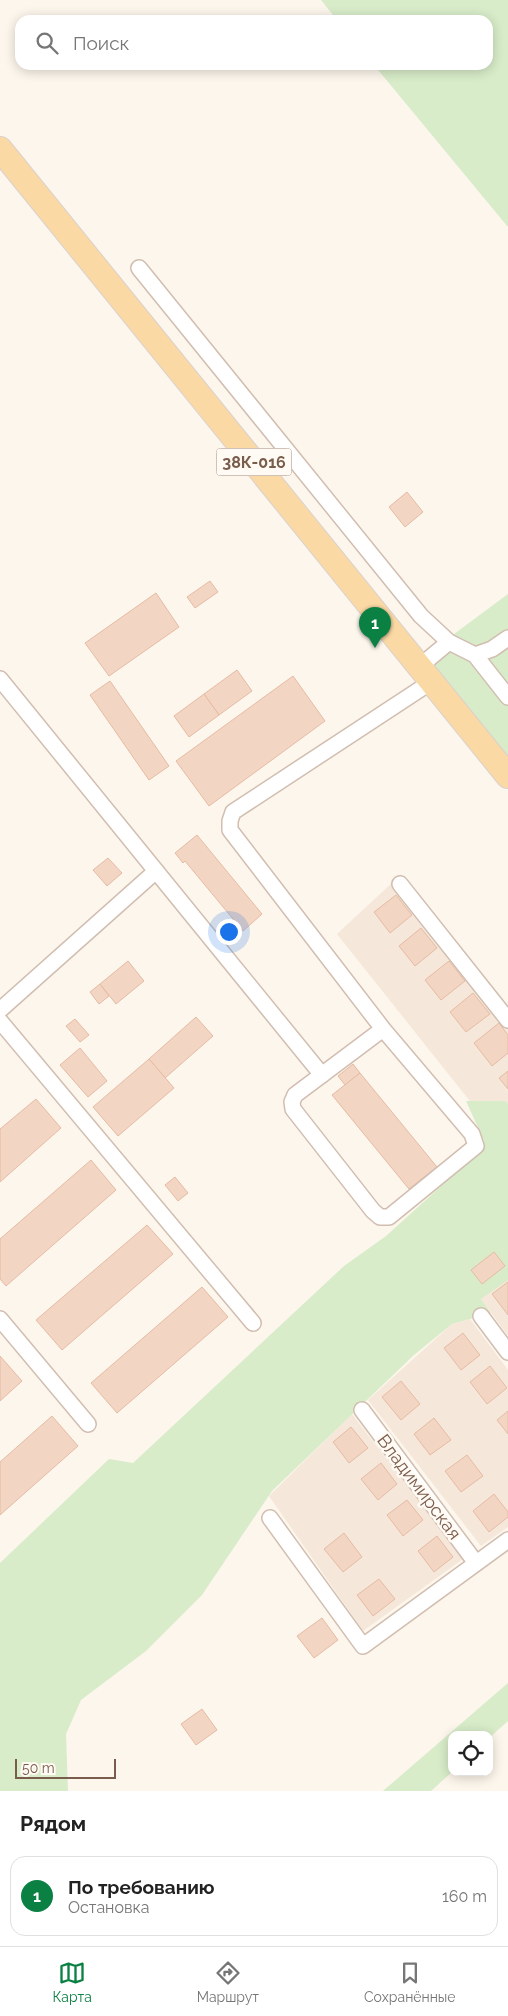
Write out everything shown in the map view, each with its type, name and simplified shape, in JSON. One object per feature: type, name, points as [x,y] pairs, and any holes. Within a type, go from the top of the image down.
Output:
[{"type":"main road","name":"38К-016","points":[[0,149],[508,776]]},
{"type":"street","points":[[140,268],[421,616],[449,642],[475,655],[508,697]]},
{"type":"street","points":[[475,655],[492,648],[508,638]]},
{"type":"street","points":[[384,1029],[295,1095],[292,1102],[293,1109],[373,1211],[380,1217],[388,1217],[476,1146],[472,1134],[384,1029],[230,830],[230,821],[233,812],[425,675],[449,642]]},
{"type":"street","points":[[0,679],[322,1076]]},
{"type":"street","points":[[0,1010],[156,871]]},
{"type":"street","points":[[400,884],[508,1020]]},
{"type":"street","points":[[0,1020],[253,1323]]},
{"type":"street","points":[[481,1316],[508,1352]]},
{"type":"street","points":[[0,1320],[88,1424]]},
{"type":"street","name":"Владимирская","points":[[362,1410],[476,1563]]},
{"type":"street","points":[[270,1518],[363,1646],[508,1540]]},
{"type":"shaded area","points":[[393,882],[508,1028],[508,1149],[337,934]]},
{"type":"shaded area","points":[[508,1245],[508,1336],[481,1299]]},
{"type":"shaded area","points":[[470,1319],[508,1370],[508,1527],[481,1546],[368,1400],[452,1324]]},
{"type":"shaded area","points":[[352,1414],[463,1559],[363,1631],[269,1496]]},
{"type":"green space","points":[[321,0],[508,0],[508,227],[378,70],[493,70],[493,15],[333,15]]},
{"type":"green space","points":[[508,594],[508,761],[423,657]]},
{"type":"green space","points":[[466,1101],[505,1101],[508,1104],[508,1280],[481,1299],[491,1313],[452,1324],[414,1355],[272,1491],[202,1595],[146,1651],[81,1700],[66,1734],[68,1791],[0,1791],[0,1563],[109,1459],[133,1463],[344,1266],[386,1236],[471,1159],[484,1141]]},
{"type":"green space","points":[[508,1683],[508,1721],[493,1734],[493,1731],[452,1731]]},
{"type":"green space","points":[[448,1735],[448,1776],[431,1791],[383,1791]]},
{"type":"building","points":[[407,492],[423,512],[405,527],[389,507]]},
{"type":"building","points":[[210,581],[218,592],[195,608],[187,597]]},
{"type":"building","points":[[156,593],[179,627],[109,676],[85,643]]},
{"type":"building","points":[[237,670],[252,691],[219,715],[204,694]]},
{"type":"building","points":[[293,676],[325,721],[209,806],[176,761]]},
{"type":"building","points":[[110,681],[169,766],[149,780],[90,695]]},
{"type":"building","points":[[204,694],[219,715],[189,737],[174,716]]},
{"type":"building","points":[[197,835],[262,914],[243,931],[185,861],[183,863],[175,853]]},
{"type":"building","points":[[108,858],[122,873],[107,886],[93,870]]},
{"type":"building","points":[[396,895],[412,915],[390,933],[374,912]]},
{"type":"building","points":[[421,928],[437,948],[415,966],[399,946]]},
{"type":"building","points":[[128,961],[144,981],[116,1004],[100,984]]},
{"type":"building","points":[[449,961],[465,981],[441,1000],[425,980]]},
{"type":"building","points":[[100,984],[109,996],[99,1004],[90,992]]},
{"type":"building","points":[[473,993],[490,1014],[466,1032],[450,1012]]},
{"type":"building","points":[[196,1017],[213,1036],[165,1078],[149,1059]]},
{"type":"building","points":[[75,1019],[89,1035],[80,1042],[66,1026]]},
{"type":"building","points":[[499,1023],[508,1035],[508,1053],[492,1066],[474,1043]]},
{"type":"building","points":[[80,1048],[107,1081],[88,1097],[60,1065]]},
{"type":"building","points":[[149,1059],[174,1088],[118,1136],[93,1107]]},
{"type":"building","points":[[353,1064],[360,1073],[345,1085],[338,1076]]},
{"type":"building","points":[[508,1071],[508,1089],[499,1078]]},
{"type":"building","points":[[360,1073],[437,1167],[409,1189],[332,1095]]},
{"type":"building","points":[[36,1099],[61,1128],[0,1182],[0,1129]]},
{"type":"building","points":[[91,1160],[116,1190],[6,1286],[0,1279],[0,1239]]},
{"type":"building","points":[[175,1177],[188,1193],[178,1201],[165,1185]]},
{"type":"building","points":[[147,1225],[173,1254],[62,1350],[36,1320]]},
{"type":"building","points":[[494,1252],[505,1266],[482,1284],[471,1270]]},
{"type":"building","points":[[508,1282],[508,1315],[492,1294]]},
{"type":"building","points":[[202,1287],[228,1317],[117,1413],[91,1383]]},
{"type":"building","points":[[463,1333],[480,1355],[461,1370],[444,1348]]},
{"type":"building","points":[[0,1356],[22,1381],[0,1401]]},
{"type":"building","points":[[490,1366],[507,1388],[487,1404],[470,1382]]},
{"type":"building","points":[[401,1381],[420,1404],[401,1420],[382,1397]]},
{"type":"building","points":[[508,1411],[508,1434],[497,1420]]},
{"type":"building","points":[[52,1416],[78,1446],[0,1515],[0,1462]]},
{"type":"building","points":[[434,1418],[451,1440],[430,1455],[414,1434]]},
{"type":"building","points":[[351,1427],[368,1448],[349,1463],[333,1442]]},
{"type":"building","points":[[467,1455],[483,1476],[461,1492],[445,1471]]},
{"type":"building","points":[[381,1463],[397,1484],[378,1500],[361,1479]]},
{"type":"building","points":[[494,1494],[508,1512],[508,1517],[489,1532],[473,1511]]},
{"type":"building","points":[[407,1500],[423,1520],[403,1536],[387,1515]]},
{"type":"building","points":[[344,1533],[362,1557],[343,1572],[324,1549]]},
{"type":"building","points":[[437,1536],[453,1557],[434,1572],[418,1551]]},
{"type":"building","points":[[379,1579],[395,1599],[373,1616],[357,1595]]},
{"type":"building","points":[[322,1618],[338,1640],[314,1658],[297,1636]]},
{"type":"building","points":[[202,1709],[217,1730],[196,1745],[181,1724]]},
{"type":"place","name":"По требованию","points":[[375,648]]}]
